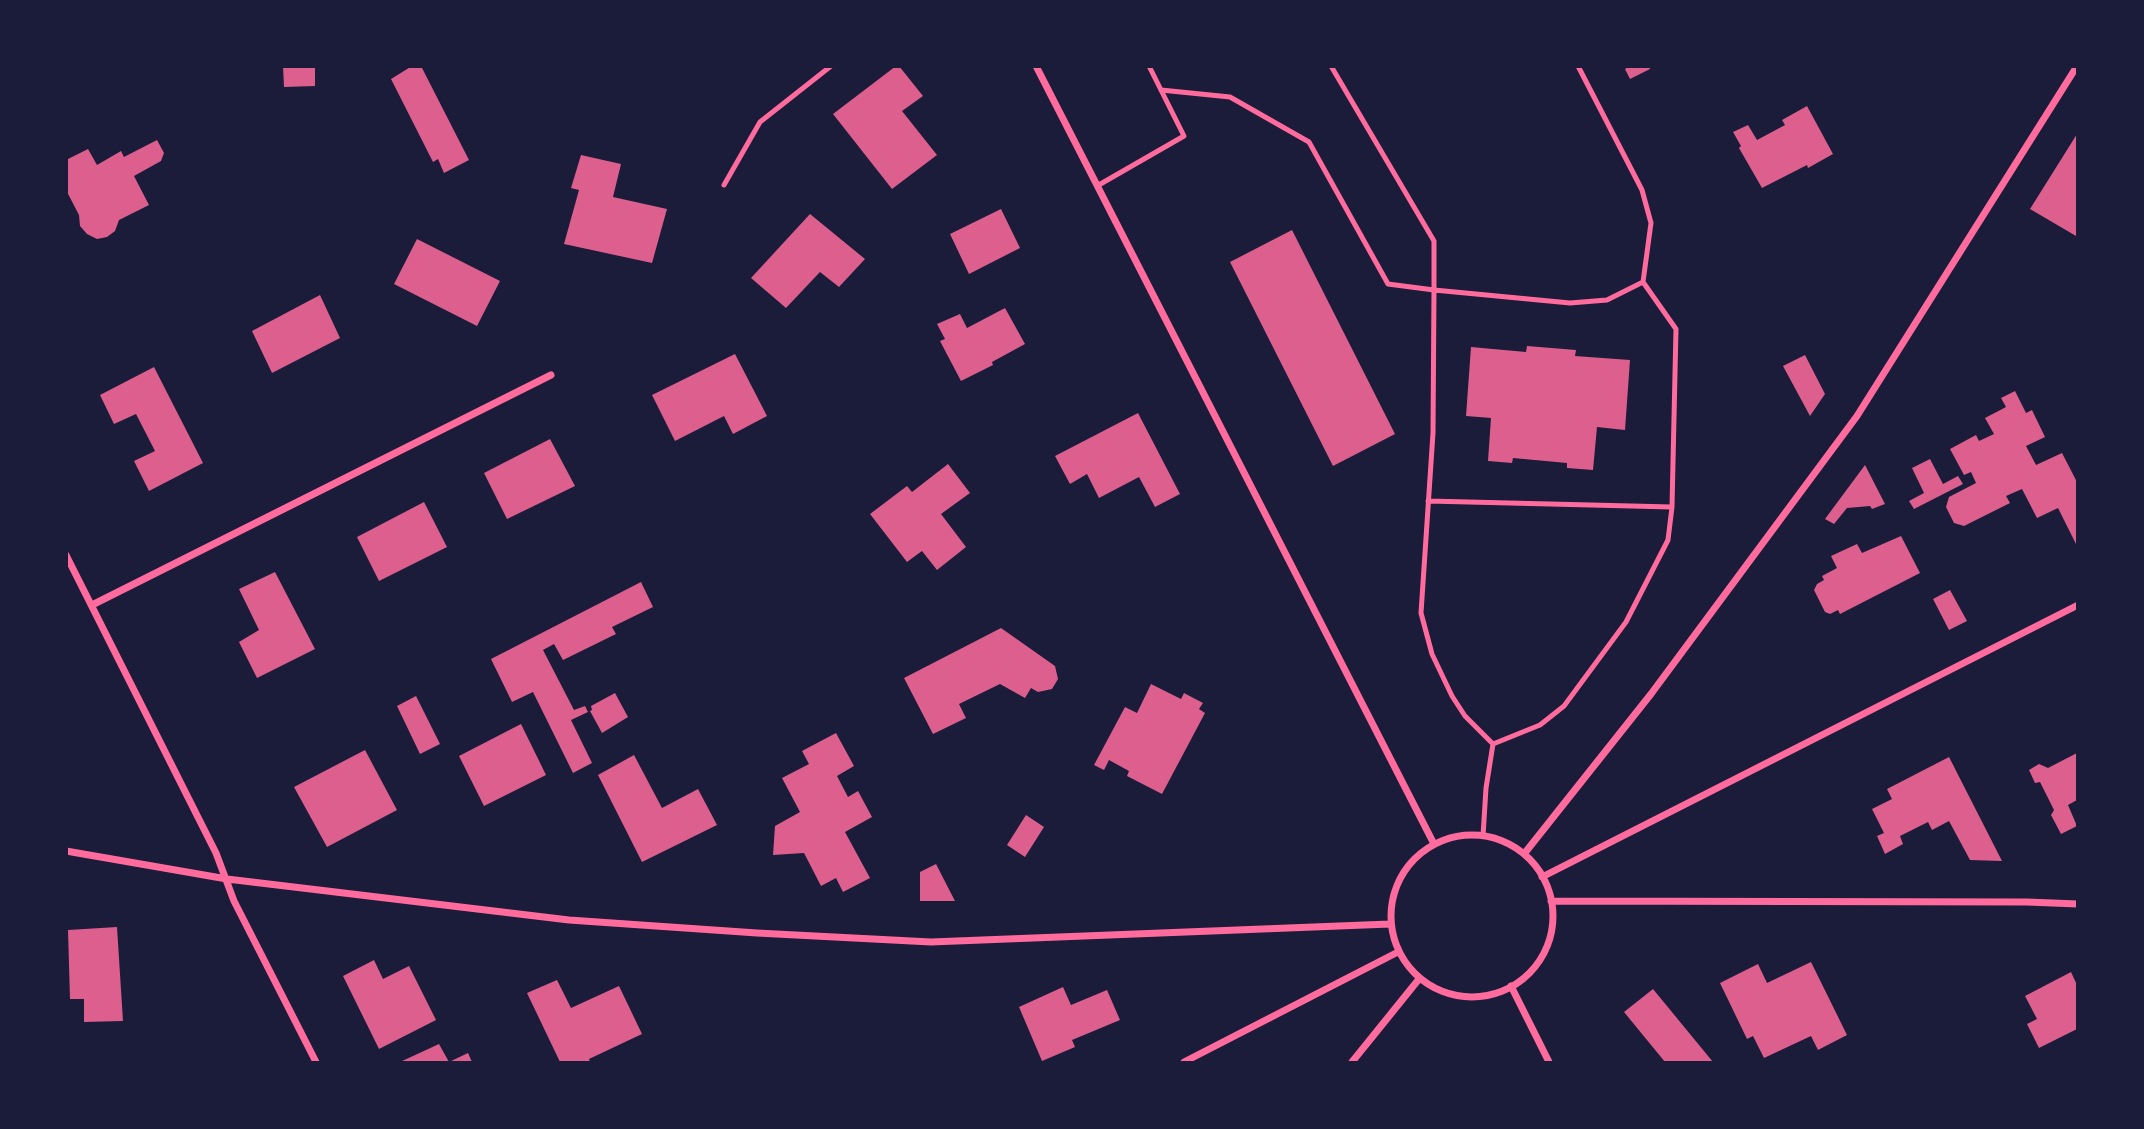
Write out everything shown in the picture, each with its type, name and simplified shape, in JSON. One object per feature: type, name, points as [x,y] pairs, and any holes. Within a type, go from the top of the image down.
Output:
[{"type":"street","points":[[1036,66],[1434,844]]},
{"type":"street","points":[[1524,854],[1651,694],[1857,416],[2077,66]]},
{"type":"street","points":[[92,605],[551,375]]},
{"type":"street","points":[[66,555],[210,841],[234,901],[316,1062]]},
{"type":"street","points":[[1542,877],[2077,605]]},
{"type":"street","points":[[1483,836],[1510,845],[1524,854],[1542,877],[1552,901],[1552,933],[1547,951],[1539,964],[1511,986],[1483,996],[1450,993],[1419,979],[1407,967],[1398,952],[1390,923],[1391,898],[1412,860],[1434,844],[1449,838],[1483,836]]},
{"type":"street","points":[[66,851],[227,879],[569,920],[931,942],[1390,923]]},
{"type":"street","points":[[1552,901],[2077,904]]},
{"type":"street","points":[[1184,1062],[1398,952]]},
{"type":"street","points":[[1352,1062],[1419,979]]},
{"type":"street","points":[[1511,986],[1549,1062]]},
{"type":"lane","points":[[724,185],[761,122],[831,66]]},
{"type":"lane","points":[[1097,186],[1184,136],[1150,66]]},
{"type":"lane","points":[[1331,66],[1434,241],[1433,433],[1420,613],[1432,654],[1452,696],[1465,716],[1493,744]]},
{"type":"lane","points":[[1493,744],[1540,725],[1564,706],[1626,622],[1668,540],[1672,507],[1676,329],[1643,282],[1651,223],[1642,190],[1578,66]]},
{"type":"lane","points":[[1161,90],[1230,97],[1309,142],[1388,284],[1570,303],[1606,300],[1643,282]]},
{"type":"lane","points":[[1428,501],[1672,507]]},
{"type":"lane","points":[[1483,836],[1486,788],[1493,744]]},
{"type":"building","points":[[283,66],[315,66],[315,86],[284,87]]},
{"type":"building","points":[[412,66],[421,66],[469,160],[444,173],[438,159],[433,162],[391,79]]},
{"type":"building","points":[[899,66],[923,96],[902,111],[937,155],[892,189],[833,114]]},
{"type":"building","points":[[1630,66],[1649,66],[1650,69],[1630,79],[1625,69]]},
{"type":"building","points":[[1807,106],[1833,154],[1762,188],[1733,132],[1748,125],[1757,140],[1785,125],[1782,120]]},
{"type":"building","points":[[2077,134],[2077,234],[2076,236],[2030,209]]},
{"type":"building","points":[[157,140],[164,153],[161,161],[134,176],[149,205],[119,220],[115,231],[107,237],[97,239],[87,234],[80,226],[79,215],[66,190],[66,160],[88,149],[97,165],[121,151],[124,157]]},
{"type":"building","points":[[581,155],[621,164],[613,197],[667,209],[652,263],[564,244],[579,190],[571,188]]},
{"type":"building","points":[[1001,209],[1020,248],[969,274],[950,234]]},
{"type":"building","points":[[810,214],[865,259],[839,287],[820,272],[786,308],[751,278]]},
{"type":"building","points":[[1292,230],[1395,434],[1333,466],[1230,262]]},
{"type":"building","points":[[417,239],[500,281],[477,326],[394,284]]},
{"type":"building","points":[[320,295],[340,338],[272,373],[252,331]]},
{"type":"building","points":[[1005,308],[1025,344],[992,362],[993,365],[961,381],[940,341],[945,339],[937,324],[960,314],[967,328]]},
{"type":"building","points":[[1527,346],[1576,350],[1575,356],[1630,360],[1625,430],[1597,427],[1593,470],[1567,468],[1567,463],[1513,458],[1512,463],[1488,461],[1491,418],[1466,416],[1471,347],[1526,352]]},
{"type":"building","points":[[735,354],[767,416],[733,434],[724,416],[675,441],[652,395]]},
{"type":"building","points":[[1805,355],[1825,394],[1810,416],[1783,366]]},
{"type":"building","points":[[154,367],[203,463],[149,491],[134,461],[155,451],[136,414],[114,424],[100,395]]},
{"type":"building","points":[[2015,391],[2026,413],[2032,410],[2045,437],[2026,446],[2036,465],[2062,453],[2077,482],[2077,546],[2058,508],[2037,518],[2022,489],[2006,496],[2010,503],[1964,526],[1954,523],[1946,507],[1949,497],[1976,483],[1971,472],[1964,475],[1950,449],[1976,435],[1979,441],[1994,434],[1985,418],[2006,407],[2001,398]]},
{"type":"building","points":[[1138,413],[1180,494],[1155,507],[1139,477],[1099,498],[1087,474],[1070,484],[1055,456]]},
{"type":"building","points":[[550,439],[575,486],[507,519],[484,473]]},
{"type":"building","points":[[1930,459],[1943,484],[1958,476],[1963,484],[1914,509],[1909,501],[1924,493],[1912,468]]},
{"type":"building","points":[[948,464],[970,493],[941,514],[966,547],[937,570],[922,551],[907,562],[870,514],[907,486],[912,492]]},
{"type":"building","points":[[1865,465],[1885,504],[1872,509],[1870,506],[1847,508],[1834,524],[1825,519]]},
{"type":"building","points":[[424,502],[447,547],[379,581],[357,537]]},
{"type":"building","points":[[1901,536],[1920,573],[1840,614],[1838,610],[1830,614],[1825,612],[1814,590],[1817,584],[1824,580],[1822,576],[1837,568],[1831,556],[1857,544],[1862,553]]},
{"type":"building","points":[[275,572],[315,649],[257,678],[239,642],[259,630],[239,589]]},
{"type":"building","points":[[641,582],[653,607],[612,627],[616,634],[563,660],[554,644],[543,650],[574,710],[585,706],[588,712],[571,720],[592,763],[573,773],[533,692],[512,702],[491,659]]},
{"type":"building","points":[[1950,590],[1967,621],[1949,630],[1933,599]]},
{"type":"building","points":[[1001,628],[1055,666],[1058,679],[1052,689],[1038,692],[1031,688],[1025,698],[1000,684],[959,704],[966,718],[933,734],[904,678]]},
{"type":"building","points":[[1151,684],[1181,699],[1184,693],[1203,703],[1199,709],[1205,713],[1162,794],[1127,776],[1129,771],[1109,760],[1104,770],[1094,765],[1125,707],[1137,713]]},
{"type":"building","points":[[615,693],[628,717],[602,733],[590,711],[591,706]]},
{"type":"building","points":[[416,696],[440,744],[420,754],[397,706]]},
{"type":"building","points":[[521,724],[546,775],[484,806],[459,756]]},
{"type":"building","points":[[836,733],[854,766],[837,776],[848,797],[858,791],[872,817],[845,832],[870,878],[843,892],[836,878],[821,886],[804,853],[773,855],[775,826],[800,812],[782,778],[809,764],[802,751]]},
{"type":"building","points":[[365,750],[397,810],[327,847],[294,787]]},
{"type":"building","points":[[2077,753],[2077,800],[2068,805],[2077,826],[2061,834],[2051,815],[2054,810],[2040,782],[2035,783],[2029,770],[2039,764],[2048,768]]},
{"type":"building","points":[[634,755],[662,808],[698,789],[717,825],[642,862],[598,775]]},
{"type":"building","points":[[1949,757],[2002,861],[1970,860],[1949,821],[1932,830],[1928,822],[1900,836],[1903,844],[1885,854],[1877,836],[1884,833],[1872,809],[1892,799],[1887,789]]},
{"type":"building","points":[[1026,815],[1044,827],[1025,857],[1007,845]]},
{"type":"building","points":[[936,864],[955,901],[920,901],[920,872]]},
{"type":"building","points":[[117,927],[123,1021],[84,1022],[84,999],[70,999],[68,930]]},
{"type":"building","points":[[374,960],[383,979],[409,966],[436,1020],[379,1049],[343,976]]},
{"type":"building","points":[[1811,962],[1847,1035],[1818,1050],[1811,1036],[1764,1058],[1753,1036],[1747,1039],[1720,983],[1758,964],[1767,983]]},
{"type":"building","points":[[2071,972],[2077,985],[2077,1029],[2039,1048],[2027,1024],[2037,1019],[2025,996]]},
{"type":"building","points":[[557,980],[571,1008],[619,986],[642,1034],[589,1059],[590,1062],[560,1062],[527,993]]},
{"type":"building","points":[[1063,987],[1071,1005],[1107,990],[1120,1020],[1072,1040],[1075,1047],[1042,1061],[1019,1007]]},
{"type":"building","points":[[1653,989],[1713,1062],[1665,1062],[1624,1012]]},
{"type":"building","points":[[439,1044],[449,1062],[400,1062]]},
{"type":"building","points":[[468,1053],[472,1062],[449,1062]]}]
